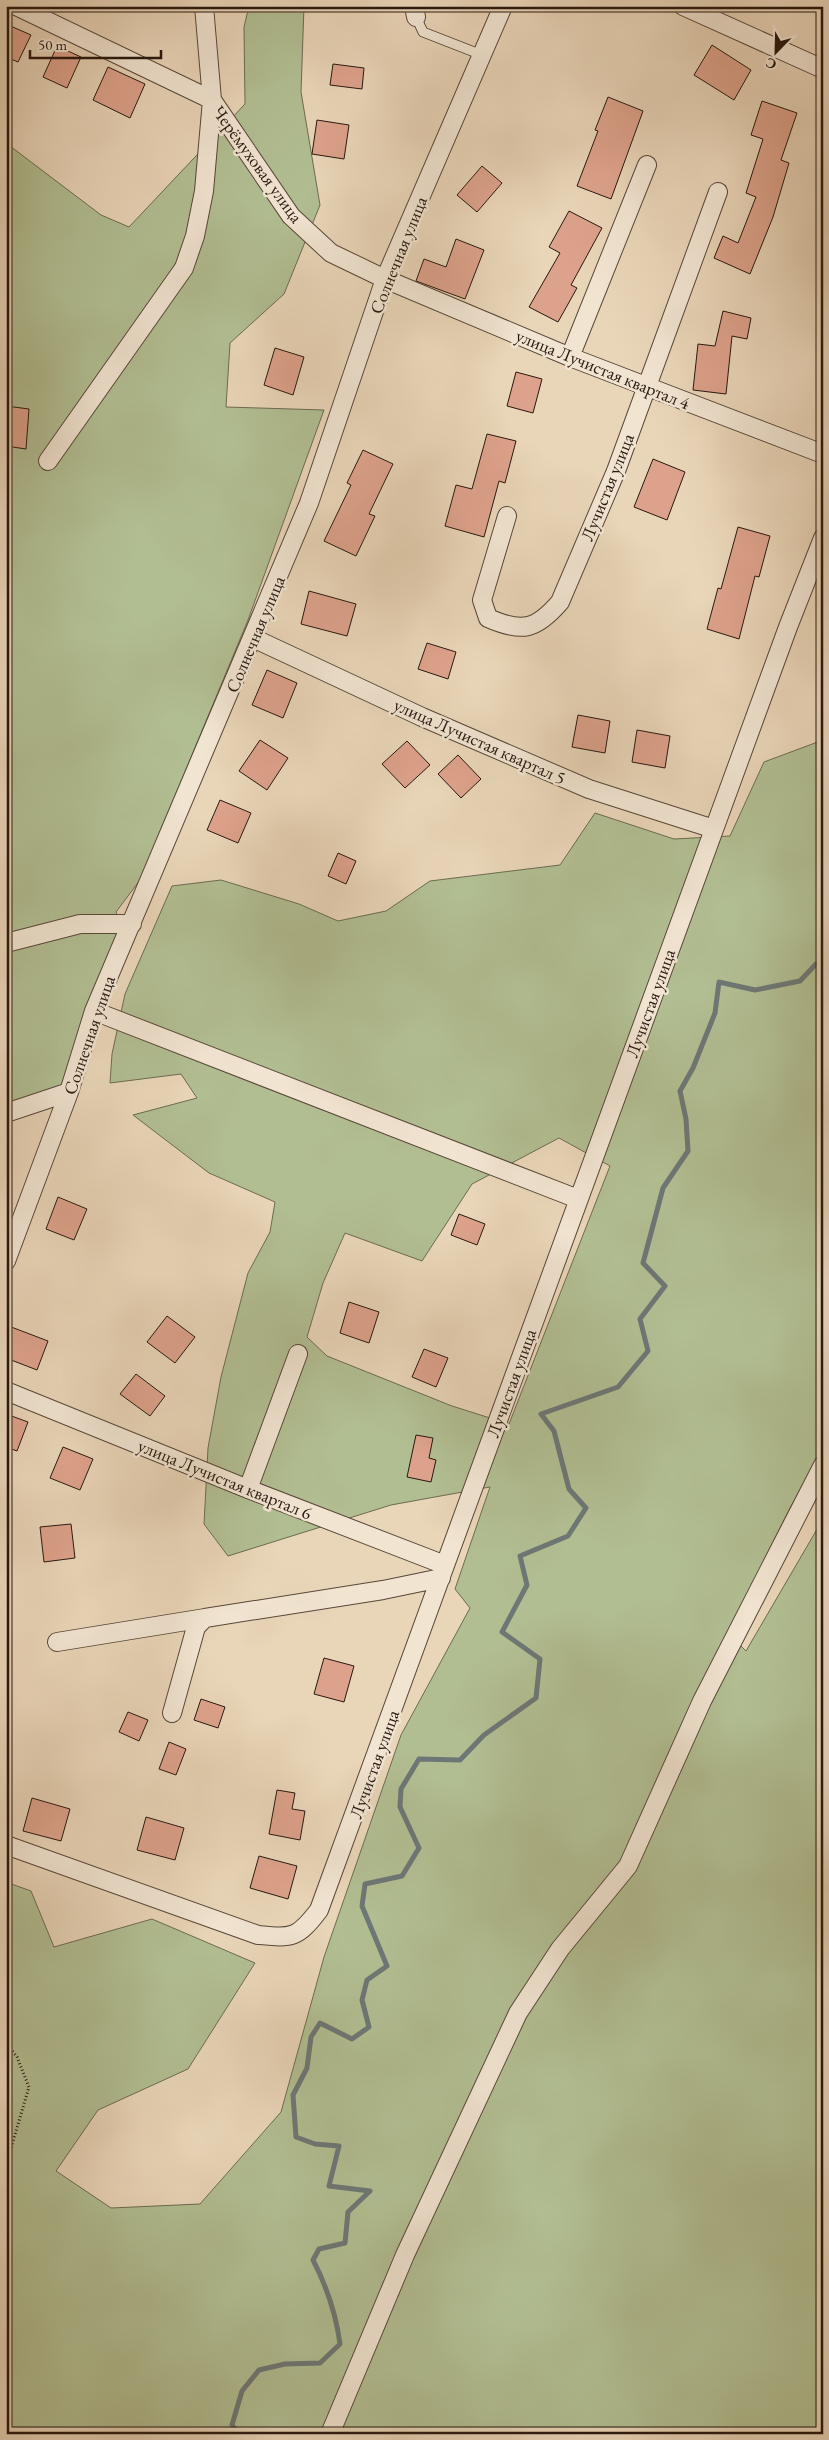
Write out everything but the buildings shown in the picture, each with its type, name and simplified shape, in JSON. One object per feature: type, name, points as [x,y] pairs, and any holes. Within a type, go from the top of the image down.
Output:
[{"type":"street","name":"Черёмуховая улица","points":[[16,6],[212,100],[291,216],[331,253],[385,279]]},
{"type":"street","points":[[48,461],[184,268],[195,236],[204,191],[212,100],[204,6]]},
{"type":"street","name":"Солнечная улица","points":[[6,1261],[69,1092],[94,1011],[309,503],[385,279],[503,6]]},
{"type":"street","points":[[683,6],[823,68]]},
{"type":"street","points":[[570,357],[647,165]]},
{"type":"street","name":"Лучистая улица","points":[[507,516],[482,600],[488,618],[506,626],[529,628],[547,617],[560,602],[616,471],[645,386],[718,192]]},
{"type":"street","name":"улица Лучистая квартал 4","points":[[385,279],[570,357],[823,454]]},
{"type":"street","name":"Лучистая улица","points":[[6,1845],[258,1935],[286,1938],[306,1927],[319,1910],[714,829],[823,538]]},
{"type":"street","name":"улица Лучистая квартал 5","points":[[253,638],[422,717],[589,789],[714,829]]},
{"type":"street","points":[[6,943],[80,924],[132,924]]},
{"type":"street","points":[[94,1011],[578,1200]]},
{"type":"street","points":[[6,1113],[69,1092]]},
{"type":"street","points":[[248,1490],[298,1354]]},
{"type":"street","name":"улица Лучистая квартал 6","points":[[6,1391],[443,1572]]},
{"type":"street","points":[[330,2434],[405,2255],[518,2013],[560,1949],[628,1866],[702,1701],[799,1507],[823,1465]]},
{"type":"street","points":[[57,1642],[384,1590],[443,1572]]},
{"type":"street","points":[[172,1713],[196,1628],[204,1618]]},
{"type":"lane","points":[[415,12],[422,32],[482,55]]},
{"type":"path","points":[[6,2043],[18,2057],[29,2087],[6,2165]]},
{"type":"green space","points":[[249,6],[304,6],[301,92],[320,205],[284,294],[230,343],[226,407],[324,410],[248,620],[140,880],[116,912],[123,931],[61,1088],[6,1105],[6,143],[101,215],[129,227],[245,104],[244,27]]},
{"type":"green space","points":[[823,740],[823,1449],[790,1508],[728,1633],[746,1651],[823,1519],[823,2434],[6,2434],[6,1882],[31,1891],[54,1947],[152,1919],[255,1963],[188,2069],[98,2110],[56,2171],[111,2208],[200,2204],[281,2112],[324,1957],[401,1735],[470,1608],[455,1589],[490,1487],[391,1505],[228,1556],[204,1524],[208,1448],[221,1377],[248,1273],[270,1232],[275,1202],[209,1173],[133,1115],[197,1098],[181,1074],[110,1083],[112,1054],[125,994],[172,886],[221,880],[299,904],[338,921],[386,911],[430,881],[560,865],[595,813],[674,839],[730,836],[764,762]],"holes":[[[559,1138],[610,1166],[509,1424],[452,1406],[327,1356],[307,1337],[323,1283],[345,1233],[422,1261],[472,1184]]]},
{"type":"waterway","points":[[239,2434],[232,2425],[242,2391],[259,2370],[285,2364],[320,2363],[340,2344],[330,2301],[323,2280],[313,2260],[319,2249],[345,2243],[348,2212],[370,2191],[329,2186],[339,2146],[315,2144],[296,2137],[293,2095],[307,2068],[311,2037],[320,2023],[352,2039],[369,2027],[362,2000],[367,1980],[387,1966],[362,1906],[365,1884],[402,1876],[419,1848],[400,1807],[401,1789],[419,1759],[460,1760],[484,1735],[536,1698],[540,1659],[502,1632],[527,1585],[520,1556],[568,1536],[586,1508],[569,1489],[554,1431],[541,1414],[618,1387],[648,1351],[640,1319],[665,1286],[643,1263],[663,1188],[688,1151],[686,1119],[680,1091],[693,1068],[715,1013],[719,982],[755,990],[800,981],[816,964],[823,961]]}]
